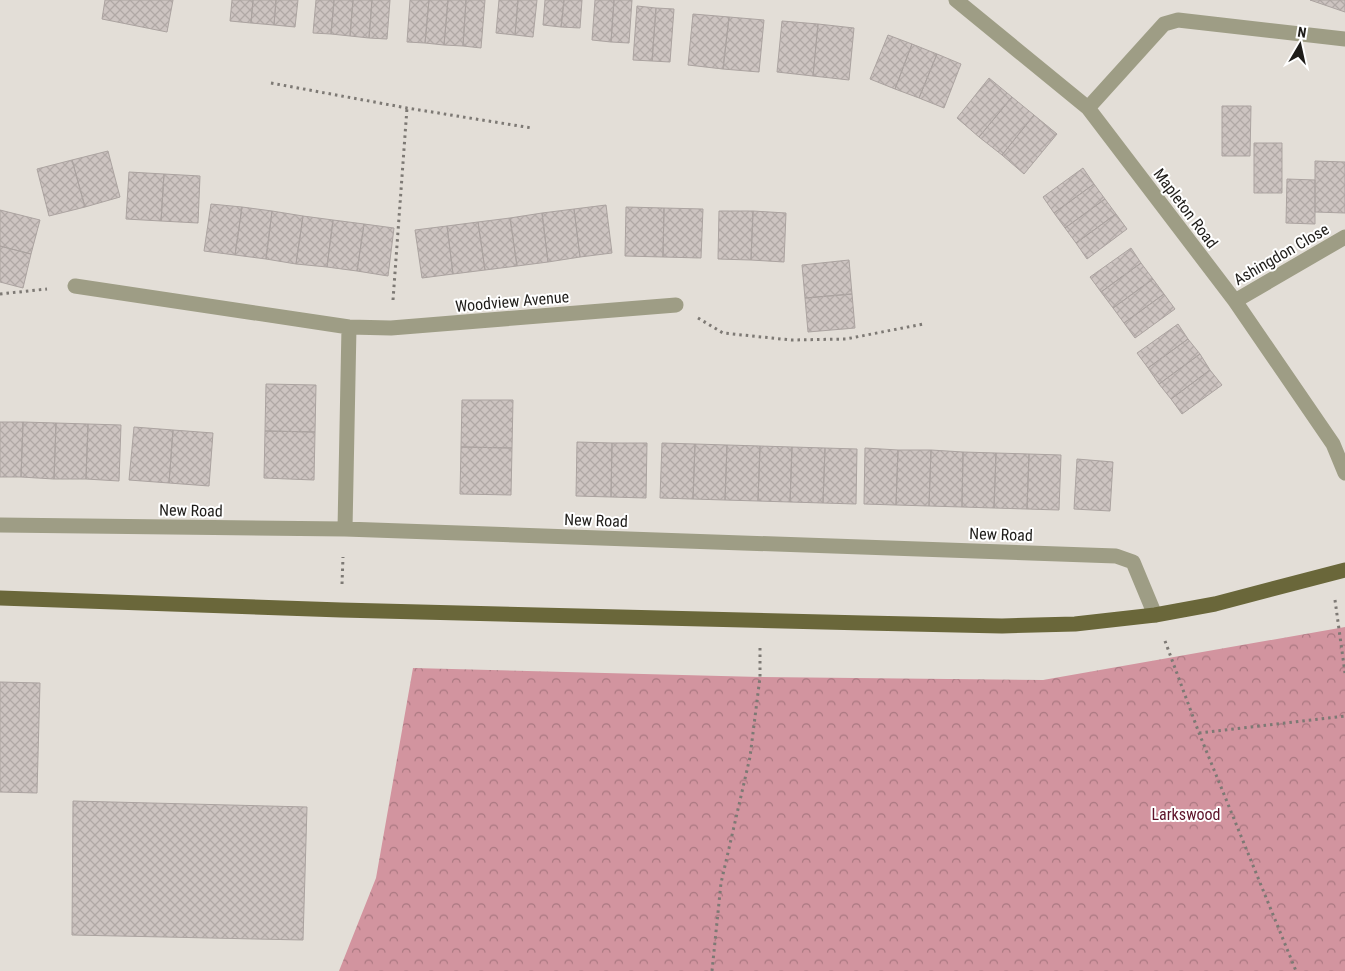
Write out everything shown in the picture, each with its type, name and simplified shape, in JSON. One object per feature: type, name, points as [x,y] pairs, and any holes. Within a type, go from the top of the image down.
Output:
[{"type":"main road","points":[[0,598],[341,610],[1002,626],[1075,624],[1155,615],[1215,604],[1338,572]]},
{"type":"street","name":"Mapleton Road","points":[[956,0],[1088,108],[1235,301],[1333,444],[1345,473]]},
{"type":"street","points":[[1088,108],[1164,24],[1178,20],[1345,39]]},
{"type":"street","name":"Ashingdon Close","points":[[1235,301],[1345,237]]},
{"type":"street","name":"Woodview Avenue","points":[[75,286],[349,328],[391,328],[676,305]]},
{"type":"street","points":[[345,529],[349,328]]},
{"type":"street","name":"New Road","points":[[0,526],[345,529],[1116,556],[1133,562],[1155,615]]},
{"type":"path","points":[[271,84],[532,128]]},
{"type":"path","points":[[391,328],[407,108]]},
{"type":"path","points":[[0,294],[75,286]]},
{"type":"path","points":[[676,305],[722,333],[790,340],[846,339],[923,324]]},
{"type":"path","points":[[342,582],[344,551]]},
{"type":"path","points":[[1338,572],[1345,673]]},
{"type":"path","points":[[1155,615],[1199,733],[1296,971]]},
{"type":"path","points":[[712,971],[721,883],[750,757],[760,677],[761,620]]},
{"type":"path","points":[[1199,733],[1345,716]]},
{"type":"green space","name":"Larkswood","points":[[1345,627],[1345,971],[339,971],[376,878],[413,668],[760,677],[1043,680]]},
{"type":"building","points":[[105,0],[173,0],[167,32],[102,19]]},
{"type":"building","points":[[232,0],[253,0],[251,23],[230,21]]},
{"type":"building","points":[[253,0],[276,0],[274,25],[251,23]]},
{"type":"building","points":[[276,0],[298,0],[295,27],[274,25]]},
{"type":"building","points":[[316,0],[334,0],[331,34],[313,33]]},
{"type":"building","points":[[334,0],[353,0],[350,36],[331,34]]},
{"type":"building","points":[[353,0],[372,0],[369,38],[350,36]]},
{"type":"building","points":[[372,0],[390,0],[387,39],[369,38]]},
{"type":"building","points":[[410,0],[429,0],[425,43],[407,42]]},
{"type":"building","points":[[429,0],[448,0],[444,45],[425,43]]},
{"type":"building","points":[[448,0],[466,0],[463,46],[444,45]]},
{"type":"building","points":[[466,0],[485,0],[481,48],[463,46]]},
{"type":"building","points":[[499,0],[518,0],[515,35],[496,33]]},
{"type":"building","points":[[518,0],[537,0],[533,37],[515,35]]},
{"type":"building","points":[[545,0],[564,0],[561,27],[543,25]]},
{"type":"building","points":[[564,0],[582,0],[580,28],[561,27]]},
{"type":"building","points":[[595,0],[614,0],[611,42],[592,40]]},
{"type":"building","points":[[614,0],[632,0],[629,43],[611,42]]},
{"type":"building","points":[[1310,0],[1345,0],[1345,12]]},
{"type":"building","points":[[637,6],[656,8],[652,61],[633,60]]},
{"type":"building","points":[[656,8],[674,9],[670,62],[652,61]]},
{"type":"building","points":[[693,14],[729,17],[723,69],[688,65]]},
{"type":"building","points":[[729,17],[764,20],[759,72],[723,69]]},
{"type":"building","points":[[782,21],[818,24],[813,76],[777,72]]},
{"type":"building","points":[[818,24],[854,28],[849,80],[813,76]]},
{"type":"building","points":[[888,35],[912,44],[895,89],[870,79]]},
{"type":"building","points":[[912,44],[937,54],[919,98],[895,89]]},
{"type":"building","points":[[937,54],[961,64],[944,108],[919,98]]},
{"type":"building","points":[[989,78],[1012,97],[979,137],[957,118]]},
{"type":"building","points":[[1012,97],[1034,115],[1002,155],[979,137]]},
{"type":"building","points":[[1222,106],[1251,106],[1250,156],[1222,156]]},
{"type":"building","points":[[1034,115],[1057,134],[1024,174],[1002,155]]},
{"type":"building","points":[[1254,143],[1282,143],[1282,193],[1254,193]]},
{"type":"building","points":[[108,151],[120,197],[85,207],[72,160]]},
{"type":"building","points":[[72,160],[85,207],[49,216],[37,169]]},
{"type":"building","points":[[1315,161],[1345,162],[1345,213],[1315,212]]},
{"type":"building","points":[[1083,168],[1094,184],[1054,213],[1043,197]]},
{"type":"building","points":[[129,172],[164,174],[161,221],[126,219]]},
{"type":"building","points":[[164,174],[200,176],[198,223],[161,221]]},
{"type":"building","points":[[1287,179],[1315,180],[1315,224],[1286,223]]},
{"type":"building","points":[[1094,184],[1105,199],[1065,228],[1054,213]]},
{"type":"building","points":[[1105,199],[1116,214],[1076,243],[1065,228]]},
{"type":"building","points":[[211,204],[242,207],[235,255],[204,251]]},
{"type":"building","points":[[606,205],[612,253],[580,257],[574,209]]},
{"type":"building","points":[[242,207],[272,211],[266,259],[235,255]]},
{"type":"building","points":[[626,207],[664,208],[663,257],[625,256]]},
{"type":"building","points":[[664,208],[703,209],[701,258],[663,257]]},
{"type":"building","points":[[574,209],[580,257],[548,262],[542,213]]},
{"type":"building","points":[[0,210],[40,220],[31,254],[0,246]]},
{"type":"building","points":[[272,211],[303,216],[296,264],[266,259]]},
{"type":"building","points":[[719,211],[753,211],[751,260],[718,259]]},
{"type":"building","points":[[753,211],[786,213],[784,262],[751,260]]},
{"type":"building","points":[[542,213],[548,262],[517,266],[510,218]]},
{"type":"building","points":[[1116,214],[1127,229],[1087,259],[1076,243]]},
{"type":"building","points":[[303,216],[333,220],[327,267],[296,264]]},
{"type":"building","points":[[510,218],[517,266],[485,270],[478,222]]},
{"type":"building","points":[[333,220],[364,224],[357,271],[327,267]]},
{"type":"building","points":[[478,222],[485,270],[453,274],[447,226]]},
{"type":"building","points":[[364,224],[394,228],[388,276],[357,271]]},
{"type":"building","points":[[447,226],[453,274],[422,278],[415,230]]},
{"type":"building","points":[[0,246],[31,254],[23,288],[0,282]]},
{"type":"building","points":[[1131,248],[1141,263],[1101,292],[1090,277]]},
{"type":"building","points":[[849,260],[852,294],[805,298],[802,265]]},
{"type":"building","points":[[1141,263],[1153,279],[1113,308],[1101,292]]},
{"type":"building","points":[[1153,279],[1164,294],[1124,323],[1113,308]]},
{"type":"building","points":[[852,294],[855,328],[808,332],[805,298]]},
{"type":"building","points":[[1164,294],[1175,309],[1135,338],[1124,323]]},
{"type":"building","points":[[1178,324],[1188,339],[1148,368],[1137,353]]},
{"type":"building","points":[[1188,339],[1200,354],[1159,384],[1148,368]]},
{"type":"building","points":[[1200,354],[1210,370],[1171,399],[1159,384]]},
{"type":"building","points":[[1210,370],[1222,385],[1182,414],[1171,399]]},
{"type":"building","points":[[266,384],[316,385],[315,432],[265,431]]},
{"type":"building","points":[[462,400],[513,400],[512,448],[461,447]]},
{"type":"building","points":[[0,422],[23,422],[21,477],[0,477]]},
{"type":"building","points":[[23,422],[56,423],[54,479],[21,477]]},
{"type":"building","points":[[56,423],[88,424],[86,479],[54,479]]},
{"type":"building","points":[[88,424],[121,425],[119,481],[86,479]]},
{"type":"building","points":[[134,427],[173,430],[169,483],[129,480]]},
{"type":"building","points":[[173,430],[213,433],[209,486],[169,483]]},
{"type":"building","points":[[265,431],[315,432],[314,480],[264,478]]},
{"type":"building","points":[[577,442],[612,443],[611,497],[576,496]]},
{"type":"building","points":[[612,443],[647,443],[646,498],[611,497]]},
{"type":"building","points":[[662,443],[695,444],[693,499],[660,498]]},
{"type":"building","points":[[695,444],[727,445],[725,500],[693,499]]},
{"type":"building","points":[[727,445],[760,446],[758,501],[725,500]]},
{"type":"building","points":[[760,446],[792,447],[790,502],[758,501]]},
{"type":"building","points":[[461,447],[512,448],[511,495],[460,494]]},
{"type":"building","points":[[792,447],[825,448],[823,503],[790,502]]},
{"type":"building","points":[[825,448],[857,449],[856,504],[823,503]]},
{"type":"building","points":[[865,448],[898,450],[896,505],[864,504]]},
{"type":"building","points":[[898,450],[931,450],[929,506],[896,505]]},
{"type":"building","points":[[931,450],[963,452],[962,507],[929,506]]},
{"type":"building","points":[[963,452],[996,453],[994,508],[962,507]]},
{"type":"building","points":[[996,453],[1029,454],[1027,509],[994,508]]},
{"type":"building","points":[[1029,454],[1061,455],[1059,510],[1027,509]]},
{"type":"building","points":[[1077,459],[1113,462],[1110,511],[1074,509]]},
{"type":"building","points":[[0,682],[40,683],[37,793],[0,792]]},
{"type":"building","points":[[73,801],[307,807],[303,940],[72,935]]}]
